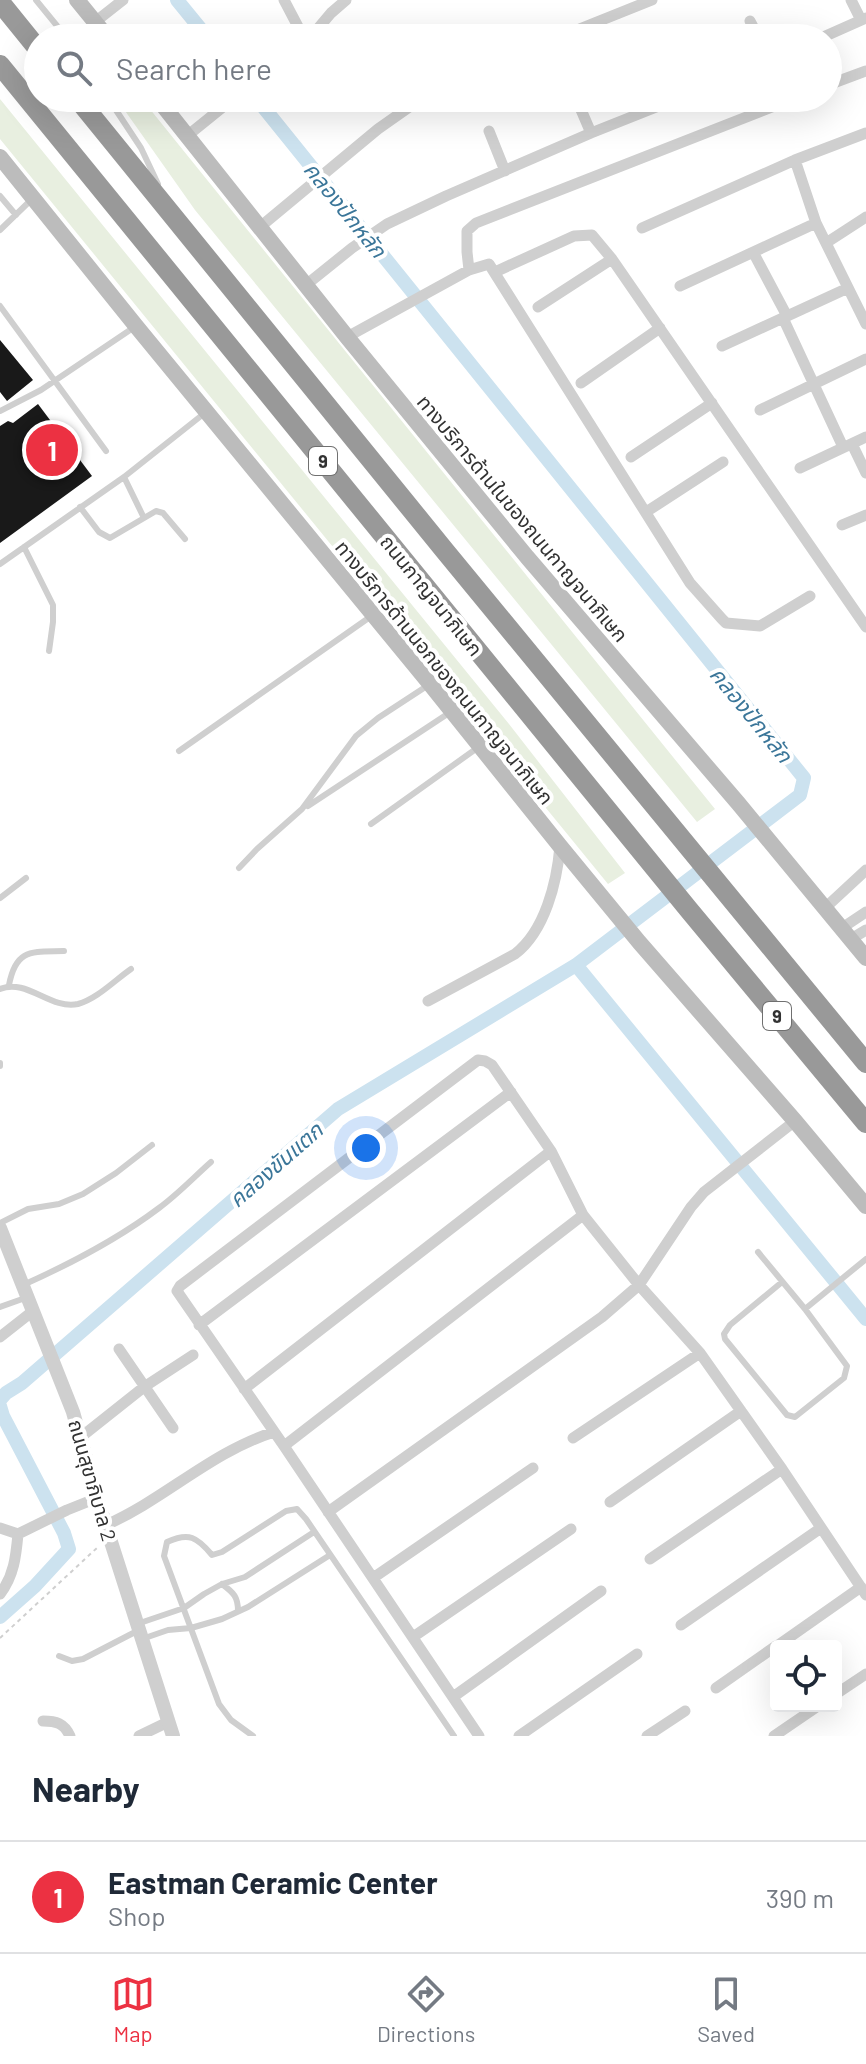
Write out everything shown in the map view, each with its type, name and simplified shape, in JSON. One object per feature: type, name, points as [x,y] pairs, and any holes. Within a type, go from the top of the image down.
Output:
[{"type":"highway","points":[[0,2],[24,32]]},
{"type":"highway","name":"ถนนกาญจนาภิเษก","points":[[0,65],[24,94]]},
{"type":"highway","name":"ถนนกาญจนาภิเษก","points":[[38,112],[866,1123]]},
{"type":"highway","name":"ถนนกาญจนาภิเษก","points":[[88,112],[866,1063]]},
{"type":"main road","points":[[77,0],[95,22]]},
{"type":"main road","name":"ทางบริการด้านในของถนนกาญจนาภิเษก","points":[[168,112],[527,557],[866,958]]},
{"type":"main road","name":"ทางบริการด้านนอกของถนนกาญจนาภิเษก","points":[[0,157],[639,942],[866,1206]]},
{"type":"street","points":[[95,22],[123,0]]},
{"type":"street","points":[[284,0],[299,24]]},
{"type":"street","points":[[320,24],[346,0]]},
{"type":"street","points":[[592,24],[652,0]]},
{"type":"street","points":[[842,28],[863,19],[851,0]]},
{"type":"street","points":[[842,80],[866,71]]},
{"type":"street","points":[[187,136],[217,112]]},
{"type":"street","points":[[260,227],[402,112]]},
{"type":"street","points":[[582,112],[591,133]]},
{"type":"street","points":[[306,285],[387,224],[644,112]]},
{"type":"street","points":[[469,270],[467,231],[476,223],[759,112]]},
{"type":"street","points":[[489,131],[505,171]]},
{"type":"street","points":[[642,228],[795,160],[866,133]]},
{"type":"street","points":[[795,160],[816,223],[848,288],[862,306],[866,324]]},
{"type":"street","points":[[826,243],[866,217]]},
{"type":"street","points":[[680,286],[816,223]]},
{"type":"street","points":[[495,272],[574,236],[592,235],[612,259],[866,627]]},
{"type":"street","points":[[753,252],[814,384],[847,446],[866,473]]},
{"type":"street","points":[[538,307],[612,259]]},
{"type":"street","points":[[347,337],[469,270],[489,264],[690,583],[708,605],[726,623],[760,626],[810,596]]},
{"type":"street","points":[[722,346],[848,288]]},
{"type":"street","points":[[581,383],[660,328]]},
{"type":"street","points":[[760,410],[866,359]]},
{"type":"street","points":[[631,457],[712,403]]},
{"type":"street","points":[[800,468],[866,437]]},
{"type":"street","points":[[646,512],[723,462]]},
{"type":"street","points":[[842,525],[866,515]]},
{"type":"street","points":[[428,1001],[527,945],[558,875],[560,846]]},
{"type":"street","points":[[825,908],[866,870]]},
{"type":"street","points":[[846,934],[866,912]]},
{"type":"street","points":[[846,934],[866,930]]},
{"type":"street","points":[[479,1736],[177,1291],[478,1060],[492,1065],[551,1151],[583,1215],[639,1285],[700,1353],[864,1591],[786,1640]]},
{"type":"street","points":[[199,1325],[511,1092]]},
{"type":"street","points":[[328,1512],[602,1317],[639,1285],[704,1192],[795,1121]]},
{"type":"street","points":[[244,1389],[551,1151]]},
{"type":"street","points":[[284,1446],[583,1215]]},
{"type":"street","name":"ถนนสุขาภิบาล 2","points":[[0,1226],[68,1397],[170,1729]]},
{"type":"street","points":[[0,1337],[28,1298]]},
{"type":"street","points":[[119,1349],[173,1428]]},
{"type":"street","points":[[573,1438],[700,1353]]},
{"type":"street","points":[[81,1437],[144,1387],[193,1355]]},
{"type":"street","points":[[610,1502],[741,1411]]},
{"type":"street","points":[[108,1531],[229,1450],[274,1432]]},
{"type":"street","points":[[373,1578],[533,1468]]},
{"type":"street","points":[[650,1559],[782,1469]]},
{"type":"street","points":[[0,1528],[18,1534],[97,1498]]},
{"type":"street","points":[[681,1625],[821,1528]]},
{"type":"street","points":[[413,1637],[571,1529]]},
{"type":"street","points":[[0,1594],[15,1564],[18,1534]]},
{"type":"street","points":[[453,1697],[601,1591]]},
{"type":"street","points":[[716,1688],[770,1650]]},
{"type":"street","points":[[519,1736],[637,1654]]},
{"type":"street","points":[[842,1690],[866,1674]]},
{"type":"street","points":[[647,1736],[685,1711]]},
{"type":"street","points":[[774,1736],[809,1712]]},
{"type":"street","points":[[43,1721],[55,1721],[70,1736]]},
{"type":"street","points":[[139,1736],[170,1729]]},
{"type":"lane","points":[[36,0],[56,24]]},
{"type":"lane","points":[[117,112],[141,148],[175,219]]},
{"type":"lane","points":[[0,196],[16,215]]},
{"type":"lane","points":[[0,230],[34,197]]},
{"type":"lane","points":[[0,306],[106,451]]},
{"type":"lane","points":[[0,411],[136,326]]},
{"type":"lane","points":[[0,564],[124,477],[206,412]]},
{"type":"lane","points":[[124,477],[144,518]]},
{"type":"lane","points":[[80,507],[99,532],[110,538],[156,511],[163,513],[185,539]]},
{"type":"lane","points":[[24,547],[53,605],[49,651]]},
{"type":"lane","points":[[179,751],[373,615]]},
{"type":"lane","points":[[302,809],[356,736],[430,684]]},
{"type":"lane","points":[[239,868],[302,809],[452,711]]},
{"type":"lane","points":[[371,824],[480,746]]},
{"type":"lane","points":[[0,898],[26,878]]},
{"type":"lane","points":[[9,985],[12,970],[23,955],[64,951]]},
{"type":"lane","points":[[0,989],[9,985],[18,986],[71,1005],[88,1001],[131,969]]},
{"type":"lane","points":[[0,1226],[28,1209],[59,1204],[83,1194],[152,1145]]},
{"type":"lane","points":[[0,1307],[28,1298],[67,1265],[161,1207],[211,1162]]},
{"type":"lane","points":[[758,1252],[805,1309],[843,1359],[847,1371],[844,1378],[799,1415],[791,1417],[724,1334],[730,1325],[782,1282]]},
{"type":"lane","points":[[805,1309],[866,1259]]},
{"type":"lane","points":[[253,1736],[231,1720],[219,1704],[164,1556],[167,1542],[180,1536],[193,1537],[212,1555],[222,1552],[286,1511],[297,1509],[454,1736]]},
{"type":"lane","points":[[59,1656],[72,1661],[83,1659],[184,1608],[222,1584],[245,1577],[314,1532]]},
{"type":"lane","points":[[139,1631],[191,1628],[222,1619],[330,1555]]},
{"type":"lane","points":[[222,1584],[234,1593],[238,1611]]},
{"type":"path","points":[[0,1638],[108,1531]]},
{"type":"green space","points":[[0,99],[509,724],[625,873],[608,884],[0,139]]},
{"type":"green space","points":[[126,112],[152,112],[715,809],[697,822],[195,210]]},
{"type":"building","points":[[0,340],[33,380],[7,401],[0,392]]},
{"type":"building","points":[[38,404],[92,476],[0,543],[0,426],[8,421],[13,423]]},
{"type":"waterway","name":"คลองปักหลัก","points":[[177,0],[197,24]]},
{"type":"waterway","name":"คลองปักหลัก","points":[[0,1400],[338,1109],[576,965],[800,795],[804,778],[267,112]]},
{"type":"waterway","name":"คลองปักหลัก","points":[[576,965],[866,1319]]},
{"type":"waterway","name":"คลองขันแตก","points":[[0,1406],[64,1533],[69,1549],[35,1586],[0,1617]]},
{"type":"place","name":"Eastman Ceramic Center","points":[[52,450]]}]
